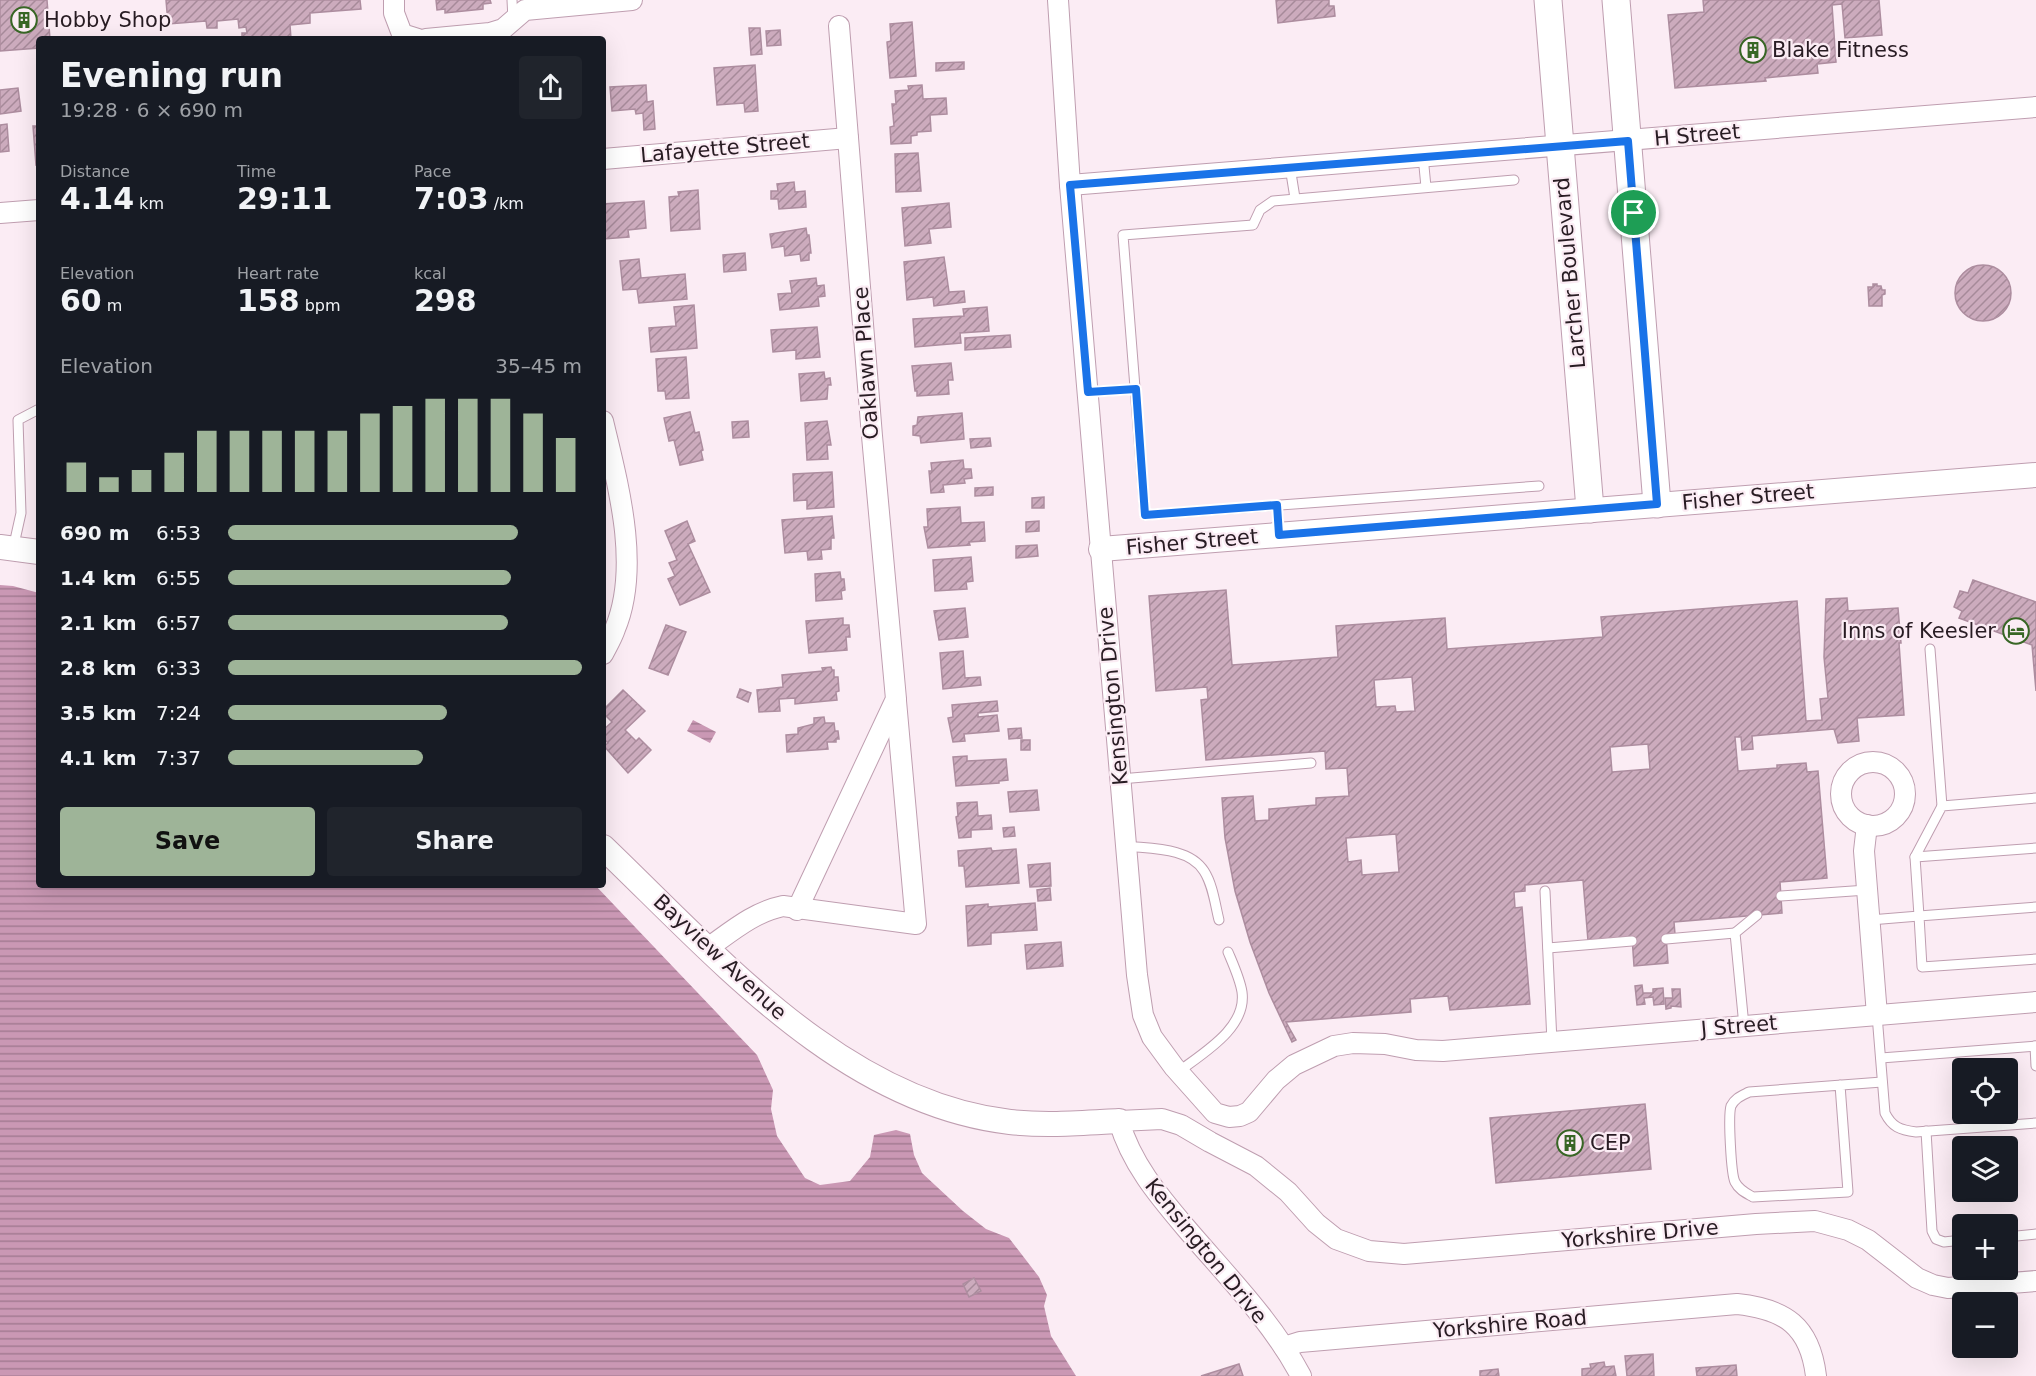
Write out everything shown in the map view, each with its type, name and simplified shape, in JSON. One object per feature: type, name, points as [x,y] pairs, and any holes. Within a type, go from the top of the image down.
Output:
[{"type":"main road","name":"Larcher Boulevard","points":[[1548,0],[1590,509]]},
{"type":"main road","points":[[1616,0],[1657,504]]},
{"type":"street","points":[[458,36],[490,33],[503,29],[513,10],[632,0]]},
{"type":"street","name":"Kensington Drive","points":[[1058,0],[1070,185],[1137,975],[1143,1015],[1152,1037],[1178,1072],[1215,1113],[1229,1117],[1249,1112],[1276,1080],[1294,1065],[1334,1046],[1353,1043],[1385,1044],[1416,1050],[1443,1051]]},
{"type":"street","points":[[394,6],[402,34],[408,36]]},
{"type":"street","name":"Oaklawn Place","points":[[708,948],[752,918],[783,906],[797,910],[916,924],[872,436],[839,26]]},
{"type":"street","name":"H Street","points":[[1070,185],[2036,107]]},
{"type":"street","name":"Lafayette Street","points":[[606,159],[848,138]]},
{"type":"street","points":[[0,213],[36,210]]},
{"type":"street","points":[[606,434],[621,497],[626,544],[625,591],[616,628],[606,648]]},
{"type":"street","name":"Fisher Street","points":[[1101,549],[2036,475]]},
{"type":"street","points":[[6,548],[36,552]]},
{"type":"street","points":[[797,910],[896,699]]},
{"type":"street","points":[[1867,825],[1864,851],[1877,1015]]},
{"type":"street","name":"Bayview Avenue","points":[[606,850],[759,998],[820,1043],[878,1080],[913,1096],[962,1113],[1009,1122],[1067,1125],[1119,1121]]},
{"type":"street","name":"J Street","points":[[1443,1051],[2036,1002]]},
{"type":"street","name":"Yorkshire Drive","points":[[1119,1121],[1162,1119],[1181,1125],[1256,1166],[1288,1192],[1316,1223],[1336,1239],[1370,1251],[1404,1254],[1815,1221],[1848,1230],[1868,1240],[1917,1278],[1933,1285],[1948,1288],[2036,1281]]},
{"type":"street","name":"Kensington Drive","points":[[1119,1121],[1126,1144],[1157,1194],[1246,1298],[1284,1347],[1301,1376]]},
{"type":"street","name":"Yorkshire Road","points":[[1284,1347],[1300,1342],[1737,1304],[1766,1308],[1794,1324],[1812,1353],[1816,1376]]},
{"type":"lane","points":[[1423,156],[1426,187]]},
{"type":"lane","points":[[1290,167],[1294,198]]},
{"type":"lane","points":[[1514,180],[1294,198],[1273,201],[1260,210],[1253,225],[1123,235],[1145,515],[1539,486]]},
{"type":"lane","points":[[1088,392],[1136,389]]},
{"type":"lane","points":[[6,548],[21,513],[18,420],[36,411]]},
{"type":"lane","points":[[1277,505],[1279,535]]},
{"type":"lane","points":[[1930,649],[1942,806],[1915,857],[1922,967],[2036,959]]},
{"type":"lane","points":[[1120,779],[1311,763]]},
{"type":"lane","points":[[1942,806],[2036,798]]},
{"type":"lane","points":[[1126,846],[1188,856],[1203,869],[1211,887],[1219,920]]},
{"type":"lane","points":[[1915,857],[2036,848]]},
{"type":"lane","points":[[1781,896],[1867,890]]},
{"type":"lane","points":[[1545,891],[1552,1042]]},
{"type":"lane","points":[[1870,920],[2036,907]]},
{"type":"lane","points":[[1666,939],[1735,933],[1757,915]]},
{"type":"lane","points":[[1735,933],[1744,1026]]},
{"type":"lane","points":[[1548,948],[1632,941]]},
{"type":"lane","points":[[1178,1072],[1218,1042],[1240,1011],[1242,992],[1228,952]]},
{"type":"lane","points":[[1877,1015],[1885,1113],[1890,1123],[1902,1131],[2036,1123]]},
{"type":"lane","points":[[1881,1058],[2035,1046],[2036,1066]]},
{"type":"lane","points":[[1840,1085],[1848,1192],[1753,1197],[1742,1190],[1734,1180],[1729,1120],[1736,1098],[1749,1092],[1840,1085],[1882,1082]]},
{"type":"lane","points":[[1926,1131],[1932,1231],[1936,1239],[1944,1242],[1952,1241]]},
{"type":"lane","points":[[2018,1236],[2036,1234]]},
{"type":"shaded area","points":[[0,585],[36,592],[36,888],[598,888],[757,1055],[773,1090],[771,1109],[777,1136],[805,1178],[820,1185],[850,1181],[870,1157],[874,1135],[896,1130],[910,1134],[914,1155],[922,1173],[986,1229],[1009,1238],[1039,1277],[1047,1295],[1044,1306],[1051,1336],[1076,1376],[0,1376]]},
{"type":"shaded area","points":[[693,720],[716,732],[710,743],[687,731]]},
{"type":"building","name":"Hobby Shop","points":[[0,0],[47,0],[50,36],[36,36],[36,48],[0,51]]},
{"type":"building","points":[[166,0],[360,0],[361,9],[310,13],[310,23],[290,25],[291,36],[242,36],[242,33],[247,33],[246,27],[239,28],[238,19],[217,21],[217,28],[207,28],[206,21],[168,24]]},
{"type":"building","points":[[436,0],[490,0],[491,3],[483,4],[483,9],[445,13],[445,9],[437,10]]},
{"type":"building","points":[[1276,0],[1329,0],[1329,6],[1334,6],[1335,16],[1278,23]]},
{"type":"building","name":"Blake Fitness","points":[[1703,0],[1879,0],[1882,35],[1845,38],[1842,4],[1832,5],[1836,62],[1817,64],[1818,73],[1765,78],[1766,81],[1675,88],[1668,15],[1704,12]]},
{"type":"building","points":[[912,22],[916,76],[890,78],[887,42],[891,41],[890,24]]},
{"type":"building","points":[[749,28],[760,28],[762,54],[751,55]]},
{"type":"building","points":[[780,30],[781,45],[767,46],[766,31]]},
{"type":"building","points":[[964,62],[964,69],[936,71],[936,63]]},
{"type":"building","points":[[755,65],[758,111],[745,112],[744,103],[717,105],[714,68]]},
{"type":"building","points":[[646,85],[647,102],[653,101],[655,129],[644,130],[643,113],[636,114],[635,109],[612,111],[610,87]]},
{"type":"building","points":[[922,85],[923,99],[946,98],[947,114],[930,115],[931,131],[917,132],[917,135],[911,136],[911,143],[891,144],[890,127],[894,126],[892,104],[896,104],[895,91],[909,90],[908,86]]},
{"type":"building","points":[[18,88],[21,111],[0,114],[0,90]]},
{"type":"building","points":[[7,124],[9,151],[0,152],[0,125]]},
{"type":"building","points":[[33,126],[36,126],[36,165]]},
{"type":"building","points":[[918,153],[921,191],[896,192],[895,154]]},
{"type":"building","points":[[794,182],[795,192],[805,191],[806,207],[779,209],[778,199],[771,199],[771,191],[778,191],[777,184]]},
{"type":"building","points":[[698,190],[700,229],[671,231],[669,197],[679,196],[678,192]]},
{"type":"building","points":[[644,201],[646,228],[628,230],[629,237],[606,239],[606,204]]},
{"type":"building","points":[[949,203],[951,227],[929,229],[931,243],[905,246],[902,208]]},
{"type":"building","points":[[806,228],[811,253],[809,253],[809,260],[801,261],[800,254],[785,256],[784,246],[772,248],[770,234]]},
{"type":"building","points":[[745,253],[746,270],[724,272],[723,255]]},
{"type":"building","points":[[944,257],[949,292],[964,291],[965,302],[934,306],[933,297],[907,300],[904,262]]},
{"type":"building","points":[[639,259],[641,278],[685,274],[687,299],[639,303],[637,289],[623,290],[620,261]]},
{"type":"building","points":[[1977,265],[1989,265],[1999,269],[2007,277],[2011,293],[2007,309],[1999,317],[1989,321],[1977,321],[1967,317],[1959,309],[1955,299],[1955,287],[1959,277],[1967,269]]},
{"type":"building","points":[[816,278],[817,286],[824,285],[825,296],[818,297],[819,306],[780,310],[778,294],[792,293],[790,281]]},
{"type":"building","points":[[1873,284],[1885,290],[1885,294],[1882,295],[1882,306],[1869,306],[1868,287],[1873,287]]},
{"type":"building","points":[[694,305],[697,348],[651,352],[649,328],[676,326],[674,307]]},
{"type":"building","points":[[987,307],[989,331],[960,333],[961,343],[915,347],[913,319],[964,316],[963,309]]},
{"type":"building","points":[[817,327],[820,357],[796,359],[796,350],[773,352],[771,330]]},
{"type":"building","points":[[1010,335],[1011,347],[965,350],[965,338]]},
{"type":"building","points":[[686,357],[689,398],[666,399],[665,391],[658,391],[656,359]]},
{"type":"building","points":[[951,363],[953,380],[948,380],[949,394],[917,396],[912,366]]},
{"type":"building","points":[[824,372],[825,379],[830,378],[831,385],[828,385],[827,399],[801,401],[799,374]]},
{"type":"building","points":[[690,412],[695,433],[699,432],[703,460],[680,465],[674,440],[669,441],[664,418]]},
{"type":"building","points":[[962,413],[964,439],[921,443],[920,436],[913,435],[913,426],[917,425],[918,417]]},
{"type":"building","points":[[748,421],[749,437],[733,438],[732,422]]},
{"type":"building","points":[[827,421],[831,445],[827,445],[828,459],[807,460],[805,423]]},
{"type":"building","points":[[990,438],[991,446],[971,448],[970,439]]},
{"type":"building","points":[[963,460],[964,469],[971,469],[972,478],[964,479],[965,483],[943,485],[944,492],[931,493],[929,471],[932,471],[931,463]]},
{"type":"building","points":[[832,472],[834,507],[807,509],[807,500],[794,501],[793,474]]},
{"type":"building","points":[[993,487],[993,495],[975,496],[975,488]]},
{"type":"building","points":[[1044,497],[1044,508],[1032,508],[1032,498]]},
{"type":"building","points":[[960,507],[961,523],[984,522],[985,541],[969,542],[970,545],[928,548],[924,527],[928,527],[927,509]]},
{"type":"building","points":[[832,516],[834,538],[831,538],[831,549],[821,550],[822,559],[808,560],[807,551],[785,553],[782,520]]},
{"type":"building","points":[[687,521],[695,541],[688,544],[710,592],[680,605],[668,579],[675,576],[669,563],[677,560],[665,531]]},
{"type":"building","points":[[1039,521],[1039,531],[1026,532],[1026,522]]},
{"type":"building","points":[[1037,545],[1038,556],[1016,558],[1016,546]]},
{"type":"building","points":[[971,557],[973,581],[966,582],[967,589],[935,591],[933,560]]},
{"type":"building","points":[[840,572],[841,579],[844,579],[845,590],[841,591],[842,599],[816,601],[815,574]]},
{"type":"building","name":"Inns of Keesler","points":[[1973,580],[2036,602],[2036,691],[2032,645],[1959,618],[1962,611],[1954,607],[1960,591],[1968,593]]},
{"type":"building","points":[[1226,590],[1232,665],[1338,657],[1336,626],[1445,618],[1447,649],[1603,637],[1601,617],[1797,601],[1806,721],[1822,720],[1820,699],[1828,698],[1824,657],[1826,599],[1847,598],[1848,611],[1898,608],[1904,715],[1857,718],[1859,741],[1838,743],[1834,729],[1752,736],[1753,749],[1742,750],[1741,737],[1735,737],[1738,771],[1806,763],[1807,772],[1818,771],[1827,878],[1780,882],[1782,913],[1674,922],[1675,934],[1666,935],[1668,963],[1634,966],[1632,937],[1588,941],[1583,880],[1525,885],[1525,891],[1514,892],[1515,908],[1522,907],[1530,1004],[1450,1010],[1448,996],[1410,999],[1411,1012],[1286,1022],[1296,1040],[1292,1042],[1269,993],[1250,942],[1235,891],[1225,838],[1222,798],[1253,796],[1255,821],[1269,820],[1269,809],[1316,805],[1316,798],[1349,796],[1347,768],[1326,769],[1325,751],[1206,760],[1201,700],[1208,699],[1207,687],[1156,691],[1149,596]],"holes":[[[1412,677],[1415,711],[1396,712],[1395,706],[1376,707],[1374,680]],[[1648,744],[1650,769],[1612,772],[1610,747]],[[1396,834],[1399,872],[1362,875],[1361,860],[1348,862],[1346,838]]]},
{"type":"building","points":[[965,608],[968,637],[939,640],[934,611]]},
{"type":"building","points":[[843,618],[843,625],[849,625],[850,637],[846,637],[847,650],[809,653],[806,621]]},
{"type":"building","points":[[666,625],[686,632],[668,675],[649,668]]},
{"type":"building","points":[[963,651],[965,678],[980,677],[981,685],[943,689],[940,653]]},
{"type":"building","points":[[831,667],[834,670],[834,677],[838,677],[837,700],[795,704],[795,698],[779,699],[780,711],[759,712],[757,690],[783,687],[782,675],[823,671],[822,668]]},
{"type":"building","points":[[740,689],[751,693],[748,702],[737,697]]},
{"type":"building","points":[[623,690],[645,711],[625,730],[636,741],[639,738],[651,750],[628,773],[606,748],[608,743],[606,727],[612,722],[606,716],[606,707]]},
{"type":"building","points":[[997,701],[998,711],[978,713],[978,717],[997,715],[999,731],[964,734],[965,741],[953,742],[948,718],[953,717],[952,705]]},
{"type":"building","points":[[824,717],[825,723],[834,723],[835,731],[838,731],[839,739],[836,739],[836,742],[827,742],[828,749],[787,752],[786,735],[798,734],[798,728],[814,724],[814,718]]},
{"type":"building","points":[[1021,728],[1022,738],[1009,739],[1008,729]]},
{"type":"building","points":[[1021,740],[1030,740],[1030,750],[1021,750]]},
{"type":"building","points":[[967,756],[967,761],[1006,759],[1008,780],[999,781],[999,783],[956,786],[953,757]]},
{"type":"building","points":[[1037,790],[1039,810],[1010,812],[1008,792]]},
{"type":"building","points":[[977,802],[978,816],[991,815],[992,829],[971,830],[971,837],[959,838],[957,803]]},
{"type":"building","points":[[1014,827],[1015,836],[1004,837],[1003,828]]},
{"type":"building","points":[[991,848],[992,851],[1016,849],[1019,883],[966,887],[964,866],[959,866],[958,851]]},
{"type":"building","points":[[1050,863],[1051,886],[1030,887],[1028,865]]},
{"type":"building","points":[[1050,888],[1051,900],[1038,901],[1037,890]]},
{"type":"building","points":[[1035,903],[1037,930],[991,933],[991,944],[968,946],[966,906],[988,904],[988,907]]},
{"type":"building","points":[[1061,942],[1063,966],[1027,969],[1025,945]]},
{"type":"building","points":[[1642,985],[1643,993],[1653,993],[1653,989],[1663,988],[1664,1004],[1654,1005],[1653,997],[1644,998],[1645,1004],[1637,1005],[1635,986]]},
{"type":"building","points":[[1672,989],[1680,989],[1681,1007],[1671,1006],[1666,1009],[1665,998],[1672,998],[1673,1001]]},
{"type":"building","name":"CEP","points":[[1645,1104],[1651,1169],[1496,1183],[1490,1118]]},
{"type":"building","points":[[974,1278],[981,1291],[969,1297],[963,1284]]},
{"type":"building","points":[[1653,1354],[1654,1376],[1627,1376],[1625,1356]]},
{"type":"building","points":[[1604,1362],[1605,1367],[1614,1366],[1616,1376],[1582,1376],[1582,1369],[1591,1368],[1590,1364]]},
{"type":"building","points":[[1239,1364],[1243,1376],[1201,1376]]},
{"type":"building","points":[[1736,1365],[1737,1376],[1697,1376],[1696,1368]]},
{"type":"building","points":[[1498,1369],[1499,1376],[1480,1376],[1480,1371]]},
{"type":"place","name":"Hobby Shop","points":[[24,20]]},
{"type":"place","name":"Blake Fitness","points":[[1753,50]]},
{"type":"place","name":"Inns of Keesler","points":[[2016,631]]},
{"type":"place","name":"CEP","points":[[1570,1143]]},
{"type":"route","points":[[1628,141],[1634,213],[1657,504],[1279,535],[1277,505],[1145,515],[1136,389],[1088,392],[1070,185],[1628,141]]}]
